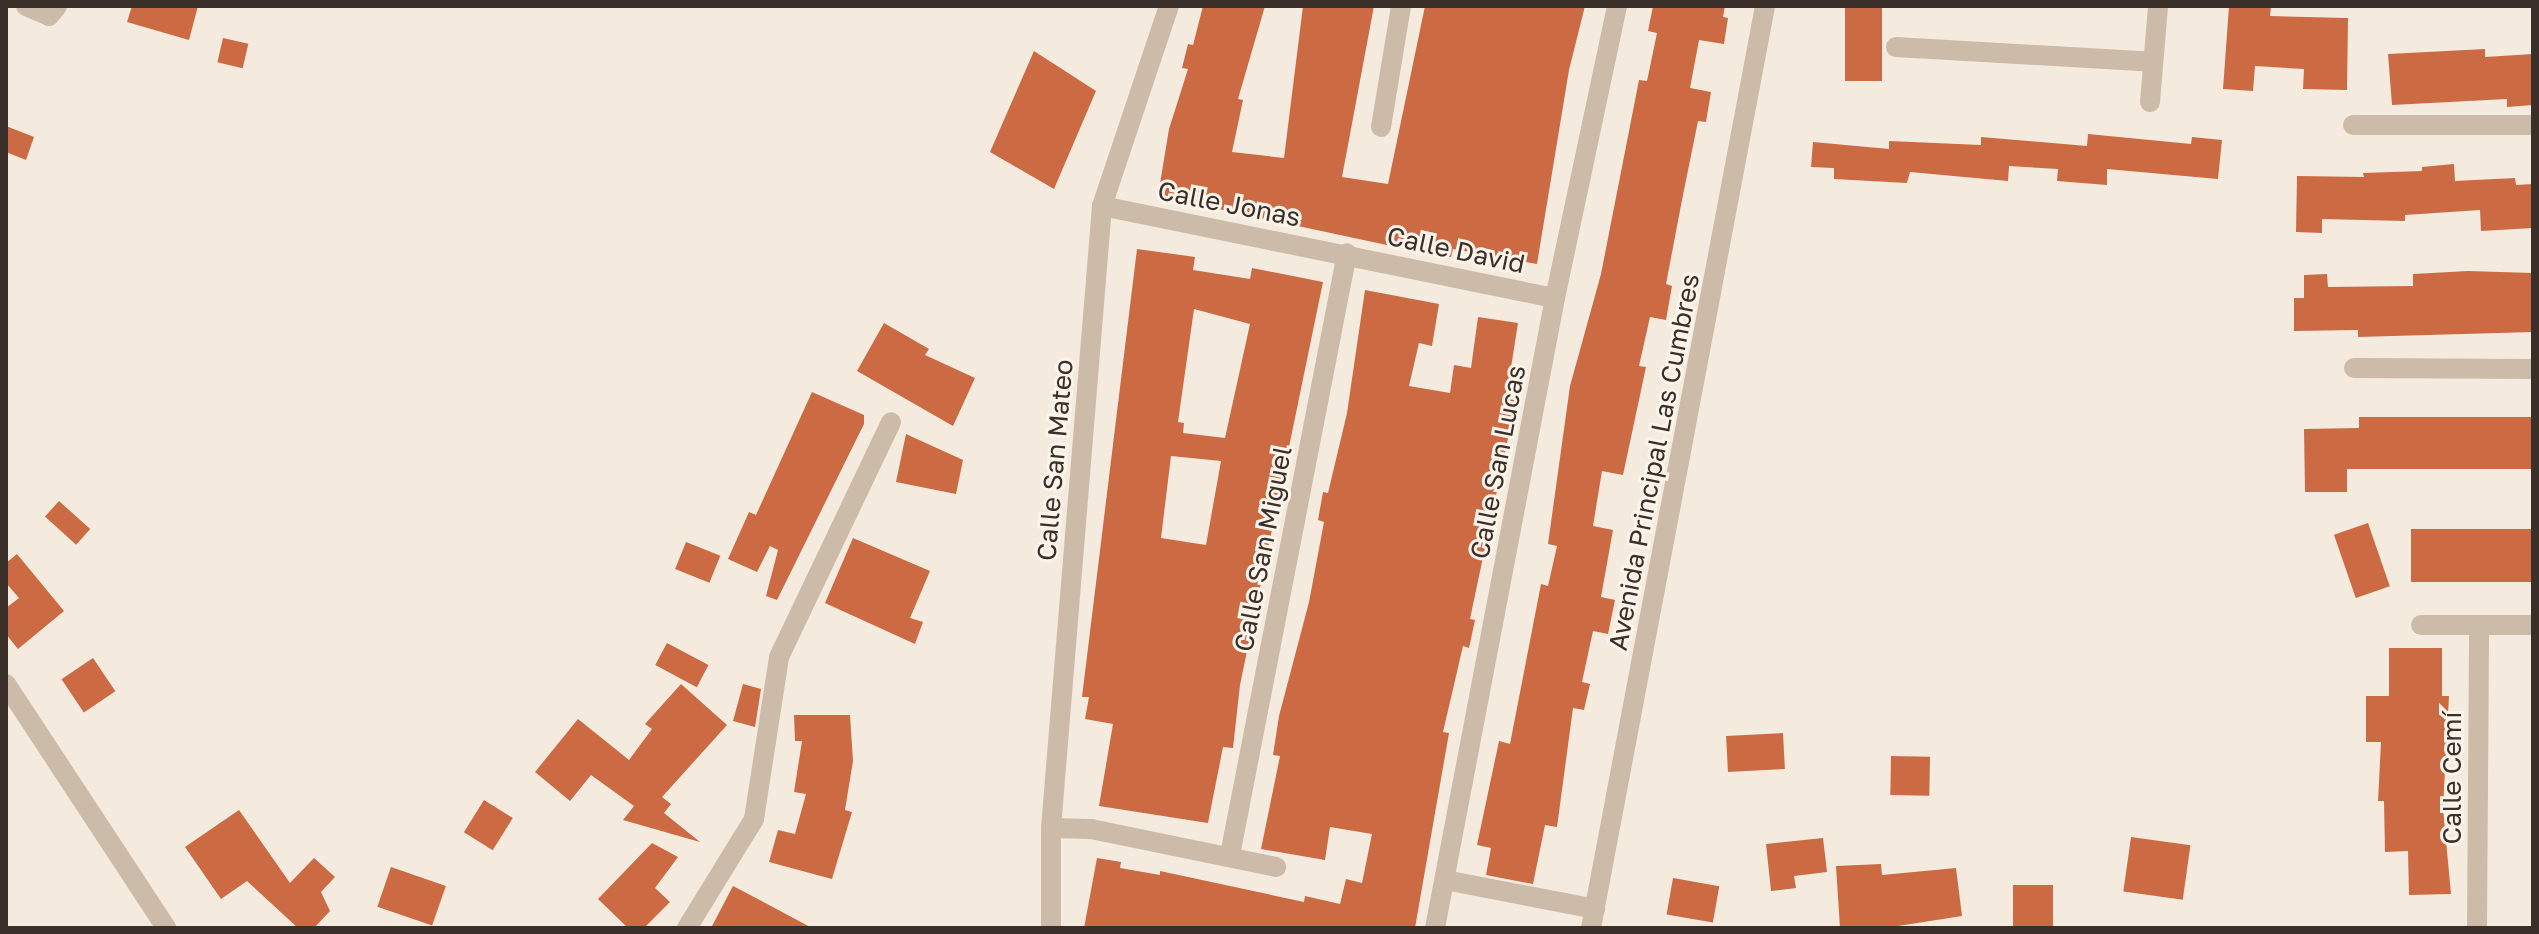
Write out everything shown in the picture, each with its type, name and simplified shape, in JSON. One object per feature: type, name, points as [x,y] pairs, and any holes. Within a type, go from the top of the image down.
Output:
[{"type":"street","points":[[26,6],[49,16],[57,6]]},
{"type":"street","name":"Calle San Mateo","points":[[1051,928],[1051,828],[1102,206],[1169,6]]},
{"type":"street","points":[[1381,127],[1401,6]]},
{"type":"street","name":"Calle San Lucas","points":[[1435,928],[1555,298],[1617,6]]},
{"type":"street","name":"Avenida Principal Las Cumbres","points":[[1593,918],[1765,6]]},
{"type":"street","points":[[2150,102],[2158,6]]},
{"type":"street","points":[[1896,47],[2153,62]]},
{"type":"street","points":[[2353,125],[2533,125]]},
{"type":"street","name":"Calle Jonas","points":[[1102,206],[1347,253]]},
{"type":"street","name":"Calle David","points":[[1347,253],[1555,298]]},
{"type":"street","name":"Calle San Miguel","points":[[1230,855],[1347,253]]},
{"type":"street","points":[[2354,368],[2533,369]]},
{"type":"street","points":[[687,928],[754,819],[779,657],[891,422]]},
{"type":"street","points":[[2421,625],[2479,628],[2533,625]]},
{"type":"street","name":"Calle Cemí","points":[[2477,928],[2479,628]]},
{"type":"street","points":[[6,684],[166,928]]},
{"type":"street","points":[[1051,828],[1091,829],[1230,855],[1276,867]]},
{"type":"street","points":[[1445,880],[1593,918]]},
{"type":"building","points":[[132,6],[198,6],[189,40],[127,22]]},
{"type":"building","points":[[1203,6],[1265,6],[1238,99],[1243,100],[1232,152],[1284,158],[1303,6],[1374,6],[1342,177],[1388,184],[1425,6],[1585,6],[1569,70],[1537,264],[1453,249],[1451,257],[1429,254],[1158,196],[1169,129],[1188,69],[1182,68],[1188,44],[1193,45]]},
{"type":"building","points":[[1653,6],[1725,6],[1723,17],[1728,18],[1724,44],[1699,40],[1690,88],[1711,92],[1706,122],[1698,121],[1682,200],[1666,284],[1672,286],[1666,320],[1650,317],[1639,366],[1646,367],[1623,475],[1602,471],[1593,526],[1613,530],[1601,597],[1615,600],[1608,634],[1593,631],[1582,682],[1590,684],[1584,710],[1573,708],[1557,827],[1545,825],[1533,884],[1486,875],[1491,848],[1477,845],[1499,741],[1510,744],[1541,584],[1548,586],[1557,546],[1548,544],[1570,386],[1601,274],[1639,80],[1647,81],[1657,33],[1648,31]]},
{"type":"building","points":[[1845,6],[1882,6],[1882,81],[1845,81]]},
{"type":"building","points":[[2229,6],[2271,6],[2270,16],[2348,18],[2347,90],[2303,89],[2304,69],[2255,66],[2253,91],[2223,89]]},
{"type":"building","points":[[223,38],[248,44],[243,68],[217,62]]},
{"type":"building","points":[[2485,49],[2485,57],[2533,54],[2533,105],[2507,107],[2507,99],[2392,105],[2388,54]]},
{"type":"building","points":[[1034,51],[1096,91],[1054,189],[990,152]]},
{"type":"building","points":[[6,126],[34,137],[26,160],[6,152]]},
{"type":"building","points":[[2088,134],[2191,144],[2192,137],[2222,140],[2218,179],[2107,169],[2107,185],[2057,181],[2058,169],[2009,166],[2008,181],[1910,172],[1907,183],[1834,179],[1834,168],[1811,167],[1813,142],[1889,149],[1889,141],[1981,145],[1981,137],[2087,146]]},
{"type":"building","points":[[2454,164],[2455,181],[2515,178],[2516,185],[2533,184],[2533,228],[2481,231],[2480,210],[2405,215],[2405,221],[2322,219],[2322,233],[2296,232],[2297,176],[2364,177],[2363,173],[2422,171],[2422,167]]},
{"type":"building","points":[[1137,249],[1195,257],[1193,270],[1250,279],[1252,268],[1323,282],[1240,685],[1233,748],[1223,747],[1208,823],[1099,806],[1113,724],[1085,719],[1089,697],[1082,697]],"holes":[[[1194,309],[1250,324],[1225,438],[1183,433],[1184,423],[1178,422]],[[1171,456],[1221,461],[1206,545],[1161,538]]]},
{"type":"building","points":[[2468,271],[2533,273],[2533,332],[2358,337],[2358,330],[2294,331],[2294,298],[2304,298],[2304,275],[2327,274],[2328,287],[2413,286],[2413,274]]},
{"type":"building","points":[[1365,290],[1439,304],[1432,346],[1419,343],[1409,386],[1450,393],[1454,365],[1471,368],[1478,317],[1518,323],[1510,374],[1520,376],[1470,619],[1475,620],[1469,648],[1463,646],[1443,732],[1449,733],[1415,928],[1084,928],[1097,858],[1121,862],[1120,868],[1160,875],[1160,871],[1304,902],[1305,896],[1340,904],[1346,879],[1362,883],[1372,834],[1330,827],[1325,860],[1261,849],[1280,756],[1273,755],[1279,716],[1309,602],[1324,522],[1318,520],[1323,492],[1328,493],[1347,413]]},
{"type":"building","points":[[884,323],[929,349],[925,355],[975,378],[953,426],[857,371]]},
{"type":"building","points":[[812,392],[864,415],[864,424],[777,600],[766,596],[778,550],[770,546],[757,572],[728,559],[749,512],[756,515]]},
{"type":"building","points":[[2359,417],[2533,417],[2533,469],[2347,469],[2347,492],[2305,492],[2304,429],[2359,428]]},
{"type":"building","points":[[906,434],[963,460],[956,494],[896,482]]},
{"type":"building","points":[[59,501],[90,529],[76,545],[45,517]]},
{"type":"building","points":[[2368,523],[2390,586],[2356,598],[2334,535]]},
{"type":"building","points":[[2411,529],[2533,529],[2533,582],[2411,582]]},
{"type":"building","points":[[853,538],[930,571],[910,618],[923,622],[915,644],[825,603]]},
{"type":"building","points":[[686,542],[720,556],[709,583],[675,569]]},
{"type":"building","points":[[17,554],[64,611],[18,649],[6,634],[6,608],[19,598],[6,583],[6,563]]},
{"type":"building","points":[[667,643],[708,665],[697,687],[655,665]]},
{"type":"building","points":[[2389,648],[2442,648],[2442,696],[2449,696],[2443,808],[2451,894],[2409,895],[2408,851],[2385,852],[2384,801],[2378,801],[2381,742],[2366,742],[2366,696],[2389,696]]},
{"type":"building","points":[[93,658],[115,691],[84,712],[61,679]]},
{"type":"building","points":[[681,684],[727,725],[662,797],[671,804],[664,813],[700,842],[623,820],[634,806],[591,775],[570,801],[535,772],[578,719],[629,760],[652,729],[645,724]]},
{"type":"building","points":[[743,684],[761,689],[755,727],[733,721]]},
{"type":"building","points":[[794,715],[850,715],[853,761],[845,810],[852,812],[832,879],[769,862],[778,830],[795,834],[806,794],[794,792],[802,741],[795,741]]},
{"type":"building","points":[[1783,733],[1785,769],[1728,772],[1726,736]]},
{"type":"building","points":[[1891,756],[1930,757],[1929,796],[1890,795]]},
{"type":"building","points":[[484,800],[513,818],[493,850],[464,832]]},
{"type":"building","points":[[239,810],[290,883],[314,858],[335,877],[321,892],[330,911],[314,928],[298,928],[247,881],[221,899],[185,847]]},
{"type":"building","points":[[2131,837],[2190,845],[2183,900],[2123,891]]},
{"type":"building","points":[[1823,838],[1827,872],[1794,876],[1796,888],[1771,891],[1766,844]]},
{"type":"building","points":[[652,843],[678,857],[655,888],[670,902],[644,928],[628,928],[598,899]]},
{"type":"building","points":[[1881,864],[1882,875],[1956,868],[1962,916],[1885,928],[1840,928],[1836,866]]},
{"type":"building","points":[[391,867],[446,886],[432,926],[377,907]]},
{"type":"building","points":[[1673,878],[1719,886],[1713,923],[1667,914]]},
{"type":"building","points":[[2013,885],[2053,885],[2053,928],[2013,928]]},
{"type":"building","points":[[733,886],[769,905],[812,928],[711,928]]}]
